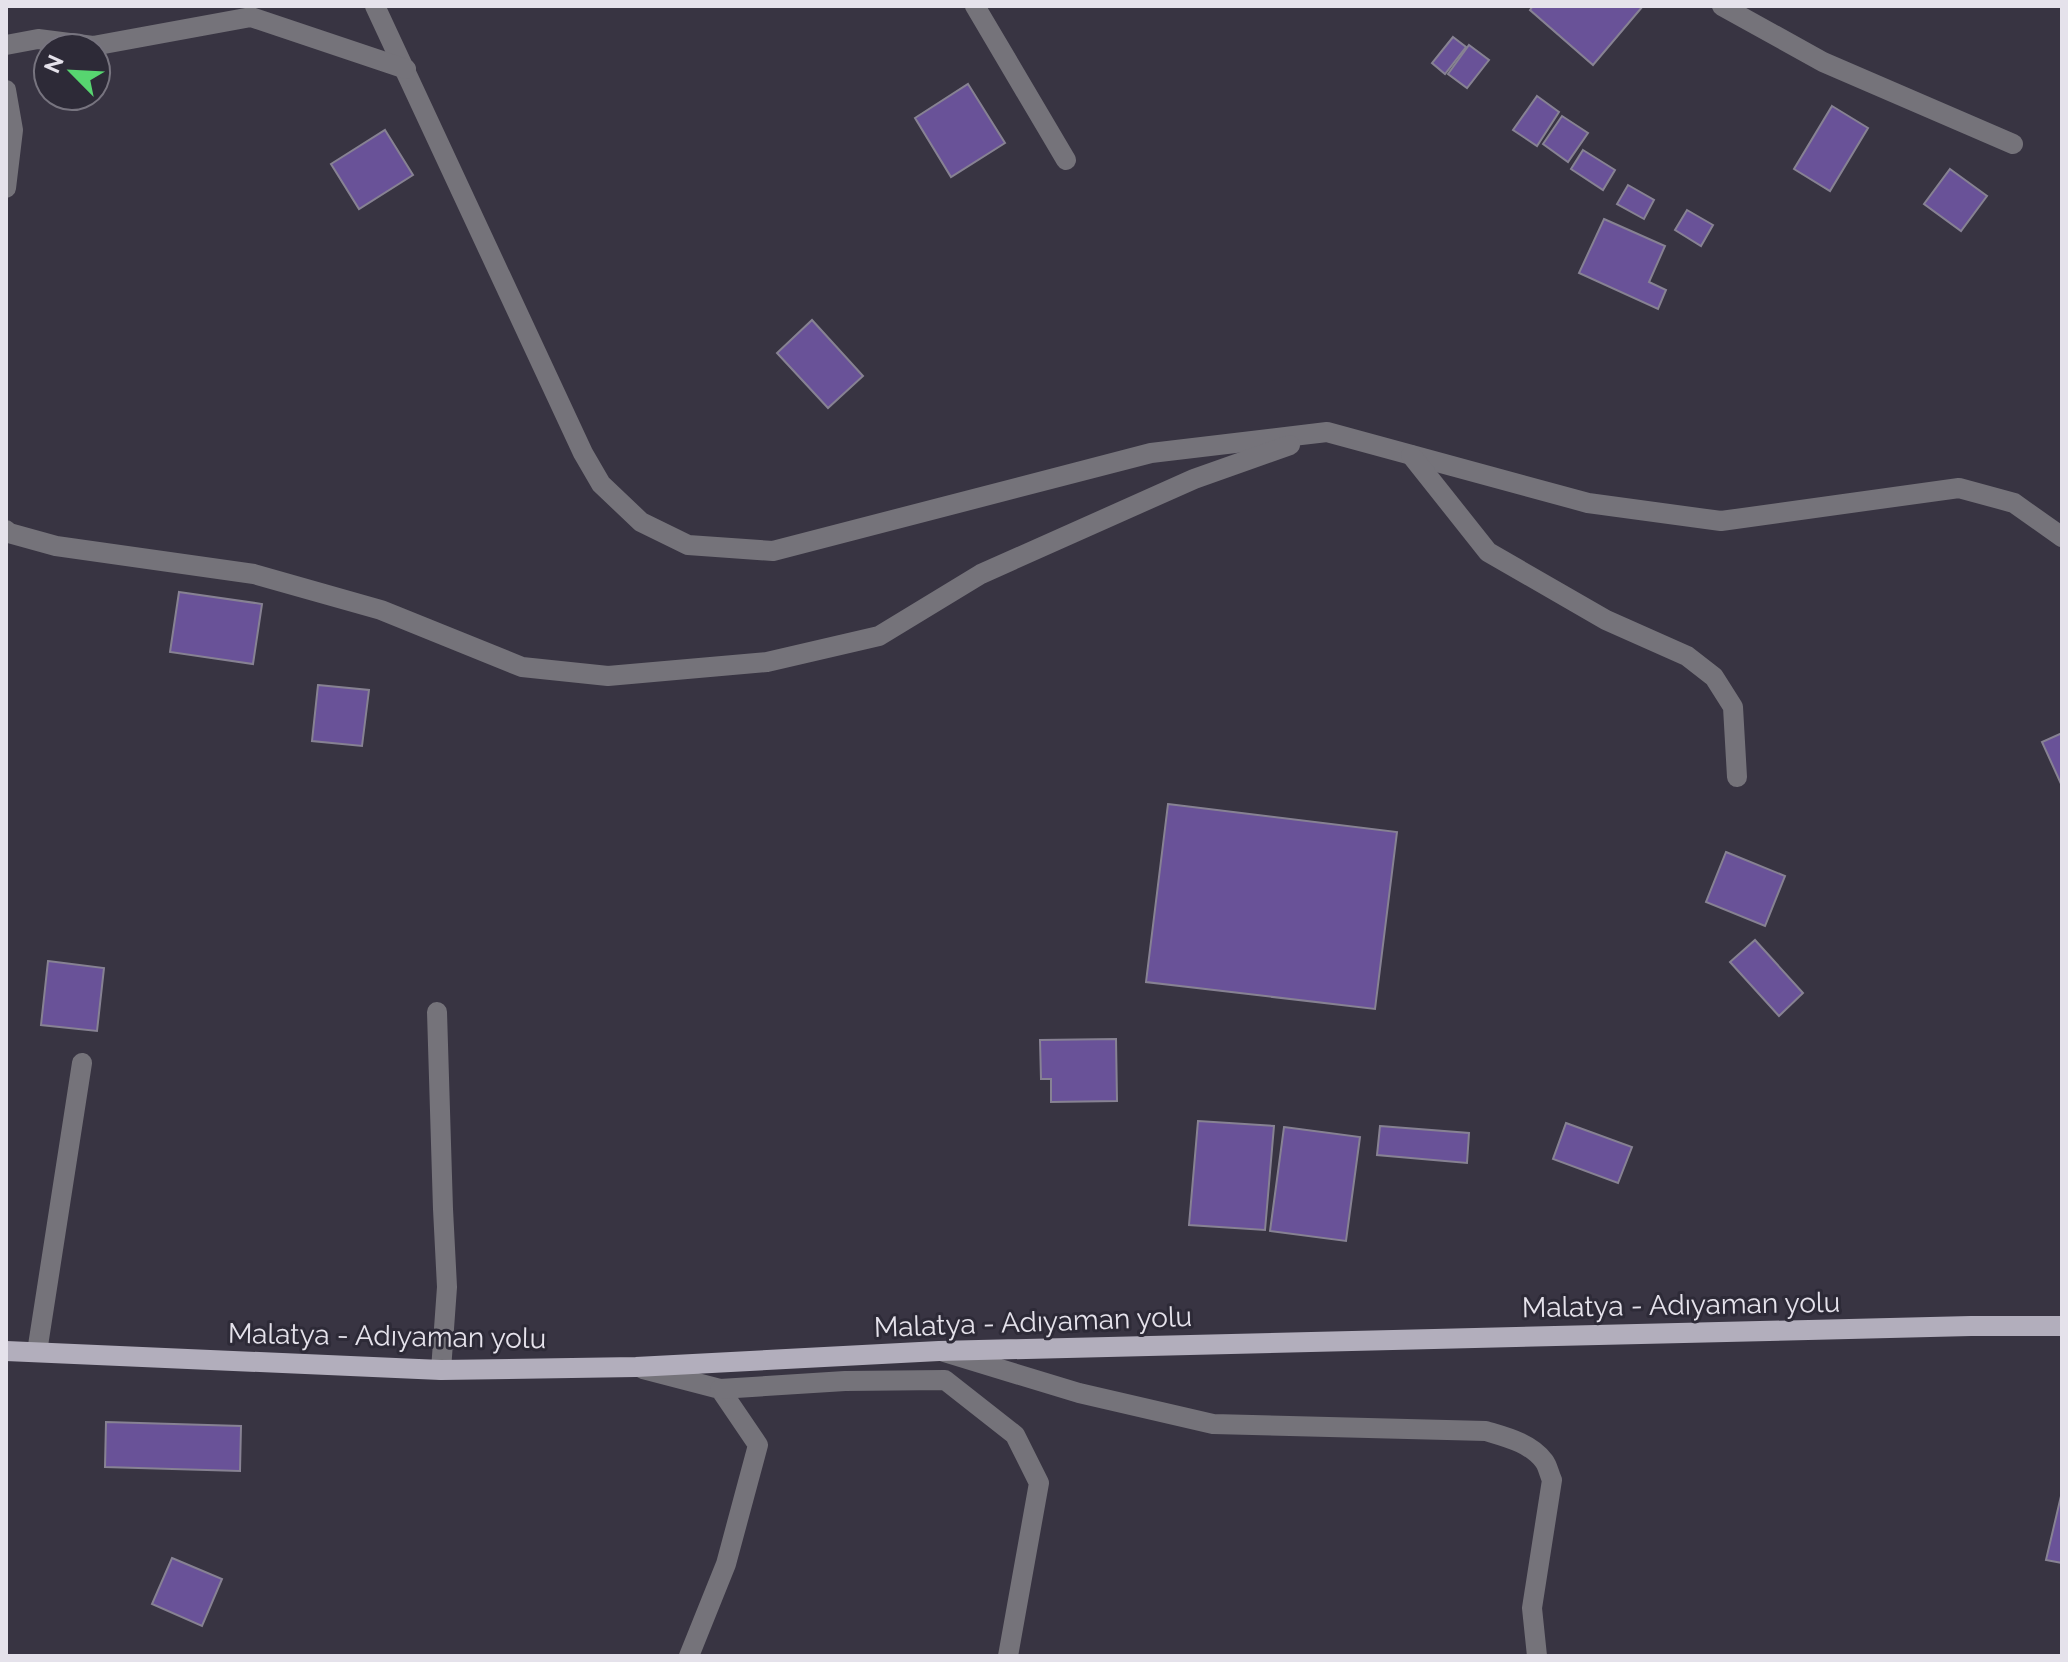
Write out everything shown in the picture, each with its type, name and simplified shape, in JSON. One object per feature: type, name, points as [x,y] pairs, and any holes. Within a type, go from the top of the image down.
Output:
[{"type":"main road","name":"Malatya - Adıyaman yolu","points":[[6,1351],[441,1370],[636,1367],[939,1351],[2062,1326]]},
{"type":"street","points":[[375,6],[583,453],[601,484],[641,522],[688,545],[773,551],[1151,453],[1327,432],[1588,503],[1721,521],[1959,488],[2014,503],[2062,537]]},
{"type":"street","points":[[975,6],[1066,160]]},
{"type":"street","points":[[1722,6],[1823,62],[2013,144]]},
{"type":"street","points":[[6,45],[38,39],[93,46],[251,17],[406,69]]},
{"type":"street","points":[[6,90],[13,130],[6,188]]},
{"type":"street","points":[[6,530],[56,546],[254,574],[381,610],[522,667],[608,676],[767,662],[879,636],[981,574],[1194,479],[1327,432]]},
{"type":"street","points":[[1411,455],[1488,552],[1606,620],[1687,656],[1714,677],[1733,707],[1737,777]]},
{"type":"street","points":[[437,1012],[447,1287],[441,1370]]},
{"type":"street","points":[[37,1352],[82,1063]]},
{"type":"street","points":[[939,1351],[1079,1393],[1213,1424],[1486,1431],[1533,1450],[1545,1462],[1552,1480],[1532,1608],[1537,1656]]},
{"type":"street","points":[[636,1367],[720,1389],[845,1381],[945,1380],[1015,1435],[1039,1483],[1008,1656]]},
{"type":"street","points":[[689,1656],[726,1564],[758,1445],[720,1389]]},
{"type":"building","points":[[1533,6],[1643,6],[1593,65],[1530,10]]},
{"type":"building","points":[[1453,37],[1466,47],[1445,74],[1432,63]]},
{"type":"building","points":[[1469,45],[1489,60],[1467,88],[1448,74]]},
{"type":"building","points":[[968,84],[1005,143],[951,177],[915,118]]},
{"type":"building","points":[[1537,96],[1559,112],[1537,146],[1513,130]]},
{"type":"building","points":[[1832,106],[1868,128],[1830,191],[1794,169]]},
{"type":"building","points":[[1562,116],[1588,133],[1568,162],[1543,144]]},
{"type":"building","points":[[385,130],[413,175],[359,209],[331,164]]},
{"type":"building","points":[[1583,150],[1615,170],[1603,190],[1571,169]]},
{"type":"building","points":[[1950,169],[1987,196],[1961,231],[1924,204]]},
{"type":"building","points":[[1628,185],[1654,200],[1644,219],[1617,204]]},
{"type":"building","points":[[1687,210],[1713,225],[1701,246],[1675,230]]},
{"type":"building","points":[[1604,219],[1665,246],[1649,282],[1666,290],[1658,309],[1579,273]]},
{"type":"building","points":[[812,320],[863,376],[828,408],[777,353]]},
{"type":"building","points":[[179,592],[262,604],[253,664],[170,652]]},
{"type":"building","points":[[318,685],[369,690],[362,746],[312,741]]},
{"type":"building","points":[[2062,733],[2062,786],[2042,742]]},
{"type":"building","points":[[1168,804],[1397,832],[1375,1009],[1146,982]]},
{"type":"building","points":[[1726,852],[1785,876],[1765,926],[1706,902]]},
{"type":"building","points":[[1755,940],[1803,993],[1779,1016],[1730,962]]},
{"type":"building","points":[[48,961],[104,968],[97,1031],[41,1025]]},
{"type":"building","points":[[1116,1039],[1117,1101],[1051,1102],[1051,1079],[1041,1079],[1040,1040]]},
{"type":"building","points":[[1198,1121],[1274,1126],[1265,1230],[1189,1225]]},
{"type":"building","points":[[1566,1123],[1632,1147],[1618,1183],[1553,1159]]},
{"type":"building","points":[[1380,1126],[1469,1133],[1467,1163],[1377,1155]]},
{"type":"building","points":[[1284,1127],[1360,1137],[1346,1241],[1270,1231]]},
{"type":"building","points":[[106,1422],[241,1426],[240,1471],[105,1467]]},
{"type":"building","points":[[2062,1496],[2062,1563],[2046,1560]]},
{"type":"building","points":[[172,1558],[222,1579],[202,1626],[152,1604]]}]
